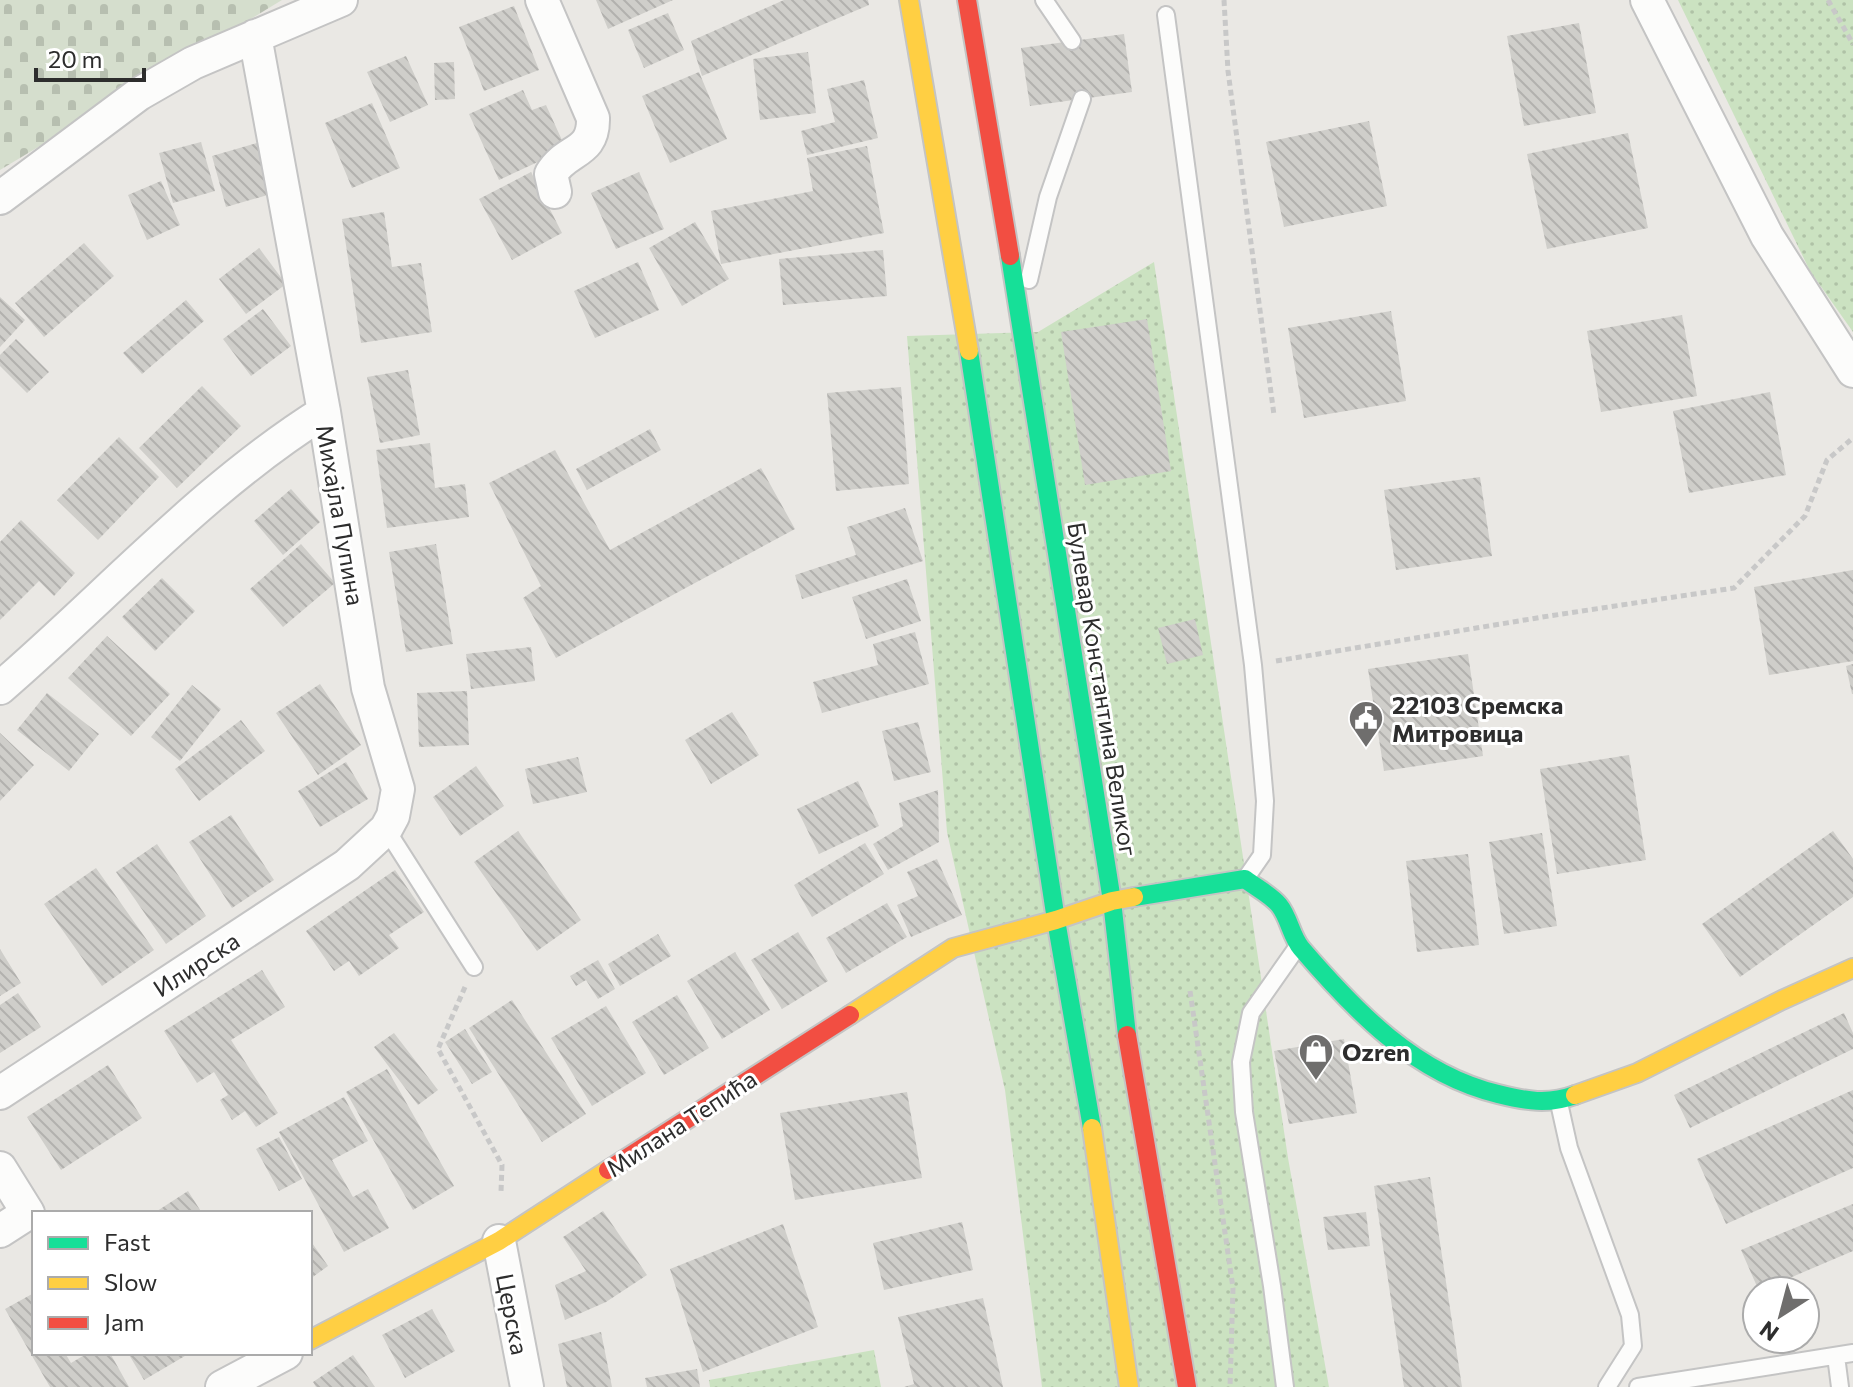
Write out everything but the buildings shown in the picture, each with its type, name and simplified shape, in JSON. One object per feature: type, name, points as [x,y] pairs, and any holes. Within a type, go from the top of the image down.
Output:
[{"type":"main road","points":[[909,0],[975,384],[1056,920],[1090,1115],[1129,1387]]},
{"type":"main road","name":"Булевар Константина Великог","points":[[967,0],[1112,901],[1122,1007],[1187,1387]]},
{"type":"main road","points":[[1245,879],[1279,905],[1298,944],[1376,1027],[1425,1064],[1480,1090],[1530,1102],[1558,1101],[1637,1073],[1853,968]]},
{"type":"main road","name":"Милана Тепића","points":[[312,1339],[499,1241],[953,948],[1112,901],[1245,879]]},
{"type":"street","points":[[542,0],[593,118],[594,129],[581,149],[558,162],[551,174],[555,192]]},
{"type":"street","points":[[1647,0],[1767,236],[1853,371]]},
{"type":"street","points":[[0,198],[139,94],[193,63],[324,3]]},
{"type":"street","name":"Михајла Пупина","points":[[255,36],[355,590],[368,688],[398,789],[393,816],[386,829]]},
{"type":"street","points":[[0,688],[207,501],[294,431],[324,412]]},
{"type":"street","name":"Илирска","points":[[0,1093],[347,865],[386,829]]},
{"type":"street","points":[[0,1168],[28,1213],[0,1231]]},
{"type":"street","name":"Церска","points":[[499,1241],[527,1387]]},
{"type":"street","points":[[222,1387],[282,1355]]},
{"type":"lane","points":[[1044,0],[1072,41]]},
{"type":"lane","points":[[1166,15],[1253,665],[1265,801],[1262,855],[1245,879]]},
{"type":"lane","points":[[1020,316],[1048,197],[1082,99]]},
{"type":"lane","points":[[386,829],[474,967]]},
{"type":"lane","points":[[1285,1387],[1244,1112],[1241,1062],[1251,1013],[1298,944]]},
{"type":"lane","points":[[1558,1101],[1569,1148],[1630,1315],[1633,1346],[1607,1387]]},
{"type":"lane","points":[[1638,1387],[1853,1353]]},
{"type":"lane","points":[[1836,1356],[1840,1387]]},
{"type":"path","points":[[1224,0],[1228,71],[1274,415]]},
{"type":"path","points":[[1828,0],[1853,44]]},
{"type":"path","points":[[1253,665],[1734,588],[1805,516],[1827,460],[1853,438]]},
{"type":"path","points":[[474,967],[438,1049],[502,1165],[499,1241]]},
{"type":"path","points":[[1190,991],[1233,1288],[1230,1387]]},
{"type":"green space","points":[[0,0],[282,0],[0,170]]},
{"type":"green space","points":[[1678,0],[1853,0],[1853,332],[1810,271]]},
{"type":"green space","points":[[1154,262],[1288,1158],[1329,1387],[1042,1387],[1005,1090],[947,832],[907,336],[1038,332]]},
{"type":"green space","points":[[874,1350],[881,1387],[710,1387],[709,1380]]},
{"type":"traffic: fast","points":[[1010,256],[1112,901],[1127,1035]]},
{"type":"traffic: fast","points":[[969,351],[1056,920],[1092,1128]]},
{"type":"traffic: fast","points":[[1134,897],[1245,879],[1279,905],[1301,948],[1343,995],[1413,1056],[1468,1085],[1518,1099],[1556,1100],[1575,1095]]},
{"type":"traffic: slow","points":[[909,0],[969,351]]},
{"type":"traffic: slow","points":[[850,1015],[953,948],[1134,897]]},
{"type":"traffic: slow","points":[[1575,1095],[1637,1073],[1853,968]]},
{"type":"traffic: slow","points":[[1092,1128],[1129,1387]]},
{"type":"traffic: slow","points":[[312,1339],[499,1241],[608,1170]]},
{"type":"traffic: jam","points":[[967,0],[1010,256]]},
{"type":"traffic: jam","points":[[608,1170],[850,1015]]},
{"type":"traffic: jam","points":[[1127,1035],[1187,1387]]},
{"type":"place","name":"22103 Сремска Митровица","points":[[1366,749]]},
{"type":"place","name":"Ozren","points":[[1316,1082]]}]
